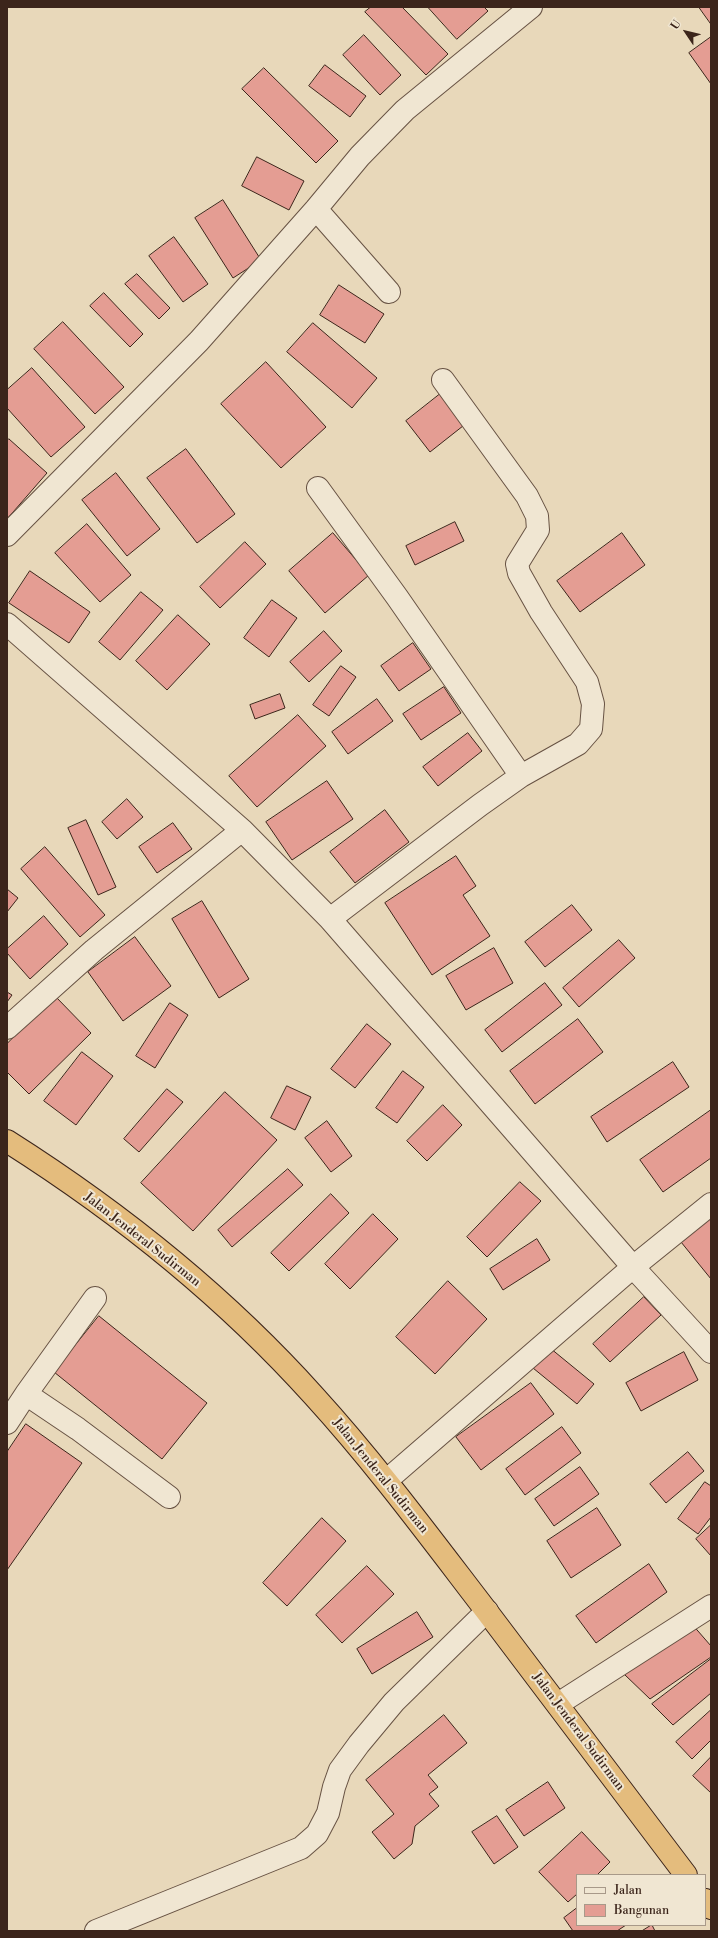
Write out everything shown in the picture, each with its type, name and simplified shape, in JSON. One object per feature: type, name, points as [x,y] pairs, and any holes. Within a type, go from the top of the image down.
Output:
[{"type":"highway","name":"Jalan Jenderal Sudirman","points":[[7,1141],[105,1209],[177,1264],[252,1333],[313,1395],[387,1480],[685,1874]]},
{"type":"street","points":[[7,535],[199,342],[316,209],[360,156],[405,110],[530,7]]},
{"type":"street","points":[[316,209],[389,292]]},
{"type":"street","points":[[330,919],[521,776],[578,744],[591,729],[593,704],[587,682],[541,612],[519,573],[517,564],[538,530],[537,516],[528,496],[443,380]]},
{"type":"street","points":[[318,488],[397,597],[521,776]]},
{"type":"street","points":[[7,624],[242,830],[330,919],[633,1267],[711,1352]]},
{"type":"street","points":[[7,1028],[94,950],[242,830]]},
{"type":"street","points":[[387,1480],[633,1267],[711,1204]]},
{"type":"street","points":[[7,1423],[95,1298]]},
{"type":"street","points":[[26,1394],[78,1429],[169,1497]]},
{"type":"street","points":[[558,1704],[711,1606]]},
{"type":"street","points":[[96,1931],[301,1848],[317,1834],[328,1812],[340,1770],[359,1744],[399,1697],[487,1612]]},
{"type":"building","points":[[371,7],[402,7],[448,54],[426,75],[365,12]]},
{"type":"building","points":[[428,7],[484,7],[488,11],[457,39]]},
{"type":"building","points":[[699,7],[711,7],[711,24]]},
{"type":"building","points":[[364,35],[401,75],[380,95],[343,55]]},
{"type":"building","points":[[711,37],[711,84],[689,53]]},
{"type":"building","points":[[325,65],[366,96],[350,117],[309,86]]},
{"type":"building","points":[[264,68],[338,141],[316,163],[242,89]]},
{"type":"building","points":[[257,157],[304,181],[289,210],[242,186]]},
{"type":"building","points":[[223,200],[261,260],[233,278],[195,218]]},
{"type":"building","points":[[174,237],[208,284],[183,302],[149,256]]},
{"type":"building","points":[[137,274],[170,308],[159,319],[125,284]]},
{"type":"building","points":[[339,285],[384,314],[365,343],[320,315]]},
{"type":"building","points":[[104,293],[143,334],[130,347],[90,306]]},
{"type":"building","points":[[63,322],[124,387],[95,414],[34,349]]},
{"type":"building","points":[[313,323],[377,378],[352,408],[287,352]]},
{"type":"building","points":[[266,362],[326,427],[281,468],[221,404]]},
{"type":"building","points":[[32,368],[85,427],[51,457],[7,408],[7,390]]},
{"type":"building","points":[[444,391],[468,422],[430,452],[406,421]]},
{"type":"building","points":[[9,439],[47,473],[7,519],[7,441]]},
{"type":"building","points":[[186,449],[235,514],[197,543],[147,478]]},
{"type":"building","points":[[116,473],[160,529],[127,556],[82,500]]},
{"type":"building","points":[[455,522],[464,541],[415,565],[406,546]]},
{"type":"building","points":[[87,524],[131,575],[100,602],[55,553]]},
{"type":"building","points":[[333,533],[369,575],[325,613],[289,571]]},
{"type":"building","points":[[622,533],[645,565],[580,612],[557,581]]},
{"type":"building","points":[[245,542],[266,564],[220,608],[200,587]]},
{"type":"building","points":[[30,571],[90,612],[69,643],[9,603]]},
{"type":"building","points":[[141,592],[163,610],[120,660],[99,642]]},
{"type":"building","points":[[272,600],[297,618],[269,657],[244,638]]},
{"type":"building","points":[[178,615],[210,644],[167,690],[136,661]]},
{"type":"building","points":[[324,631],[342,651],[309,682],[290,662]]},
{"type":"building","points":[[413,643],[431,669],[399,691],[381,666]]},
{"type":"building","points":[[341,666],[356,677],[329,716],[313,705]]},
{"type":"building","points":[[444,687],[461,713],[421,740],[403,714]]},
{"type":"building","points":[[280,694],[285,708],[255,719],[250,705]]},
{"type":"building","points":[[377,699],[393,721],[348,754],[332,732]]},
{"type":"building","points":[[298,715],[326,746],[257,807],[229,776]]},
{"type":"building","points":[[468,733],[482,751],[438,786],[423,767]]},
{"type":"building","points":[[327,781],[353,819],[292,860],[266,822]]},
{"type":"building","points":[[127,799],[143,817],[117,839],[102,822]]},
{"type":"building","points":[[385,810],[409,842],[355,883],[330,852]]},
{"type":"building","points":[[86,820],[116,887],[98,895],[68,828]]},
{"type":"building","points":[[173,823],[192,849],[157,873],[139,847]]},
{"type":"building","points":[[45,847],[105,915],[80,937],[21,869]]},
{"type":"building","points":[[456,856],[476,886],[463,895],[490,936],[432,975],[385,903]]},
{"type":"building","points":[[7,889],[18,898],[7,912]]},
{"type":"building","points":[[202,901],[249,979],[219,998],[172,919]]},
{"type":"building","points":[[572,905],[592,930],[545,967],[525,942]]},
{"type":"building","points":[[44,916],[68,944],[30,979],[7,953],[7,949]]},
{"type":"building","points":[[135,937],[171,986],[123,1021],[88,972]]},
{"type":"building","points":[[619,940],[635,958],[579,1007],[563,988]]},
{"type":"building","points":[[494,948],[513,983],[466,1010],[446,976]]},
{"type":"building","points":[[545,983],[562,1005],[502,1052],[485,1030]]},
{"type":"building","points":[[7,992],[12,995],[7,1002]]},
{"type":"building","points":[[55,996],[91,1033],[29,1094],[7,1072],[7,1044]]},
{"type":"building","points":[[170,1003],[188,1015],[155,1068],[136,1056]]},
{"type":"building","points":[[578,1019],[603,1052],[535,1104],[510,1071]]},
{"type":"building","points":[[367,1024],[391,1044],[355,1088],[331,1069]]},
{"type":"building","points":[[82,1052],[113,1076],[76,1125],[44,1101]]},
{"type":"building","points":[[673,1062],[689,1087],[607,1142],[591,1117]]},
{"type":"building","points":[[403,1071],[424,1087],[397,1123],[376,1108]]},
{"type":"building","points":[[287,1086],[311,1097],[295,1130],[271,1118]]},
{"type":"building","points":[[167,1089],[183,1102],[139,1152],[124,1139]]},
{"type":"building","points":[[225,1092],[277,1140],[193,1231],[141,1183]]},
{"type":"building","points":[[443,1105],[462,1125],[427,1161],[407,1141]]},
{"type":"building","points":[[711,1110],[711,1158],[663,1192],[640,1160]]},
{"type":"building","points":[[327,1121],[352,1156],[331,1172],[305,1138]]},
{"type":"building","points":[[288,1169],[303,1185],[232,1247],[218,1230]]},
{"type":"building","points":[[520,1182],[541,1201],[487,1257],[467,1237]]},
{"type":"building","points":[[331,1194],[349,1213],[289,1271],[271,1253]]},
{"type":"building","points":[[373,1214],[398,1239],[350,1289],[325,1264]]},
{"type":"building","points":[[711,1218],[711,1279],[681,1242]]},
{"type":"building","points":[[537,1239],[550,1260],[503,1290],[490,1269]]},
{"type":"building","points":[[448,1281],[487,1319],[435,1374],[396,1337]]},
{"type":"building","points":[[644,1297],[661,1315],[610,1362],[593,1344]]},
{"type":"building","points":[[99,1316],[207,1403],[162,1459],[54,1372]]},
{"type":"building","points":[[550,1348],[594,1384],[577,1404],[533,1368]]},
{"type":"building","points":[[684,1352],[698,1380],[641,1411],[626,1383]]},
{"type":"building","points":[[531,1383],[554,1414],[481,1470],[456,1437]]},
{"type":"building","points":[[26,1424],[82,1463],[7,1570],[7,1452]]},
{"type":"building","points":[[562,1427],[581,1453],[525,1495],[506,1469]]},
{"type":"building","points":[[688,1452],[704,1471],[666,1503],[650,1484]]},
{"type":"building","points":[[580,1467],[599,1494],[554,1526],[535,1499]]},
{"type":"building","points":[[705,1482],[711,1486],[711,1517],[698,1534],[678,1519]]},
{"type":"building","points":[[597,1508],[621,1545],[571,1578],[547,1541]]},
{"type":"building","points":[[322,1518],[346,1541],[287,1606],[263,1583]]},
{"type":"building","points":[[711,1525],[711,1556],[696,1539]]},
{"type":"building","points":[[649,1564],[667,1592],[596,1643],[576,1616]]},
{"type":"building","points":[[367,1566],[394,1594],[342,1643],[316,1615]]},
{"type":"building","points":[[417,1612],[433,1637],[372,1674],[357,1649]]},
{"type":"building","points":[[691,1623],[711,1646],[711,1657],[650,1699],[624,1674]]},
{"type":"building","points":[[711,1659],[711,1693],[673,1725],[652,1704]]},
{"type":"building","points":[[711,1710],[711,1740],[692,1759],[676,1742]]},
{"type":"building","points":[[444,1715],[467,1743],[428,1775],[438,1787],[429,1794],[439,1806],[415,1826],[412,1844],[394,1859],[372,1832],[394,1814],[366,1780]]},
{"type":"building","points":[[711,1757],[711,1793],[693,1776]]},
{"type":"building","points":[[548,1782],[565,1808],[524,1836],[506,1810]]},
{"type":"building","points":[[497,1816],[518,1847],[494,1864],[472,1832]]},
{"type":"building","points":[[582,1832],[610,1862],[598,1874],[576,1874],[576,1895],[568,1902],[539,1872]]},
{"type":"building","points":[[576,1909],[576,1926],[624,1926],[617,1931],[573,1931],[564,1918]]},
{"type":"building","points":[[652,1926],[655,1931],[642,1931]]}]
